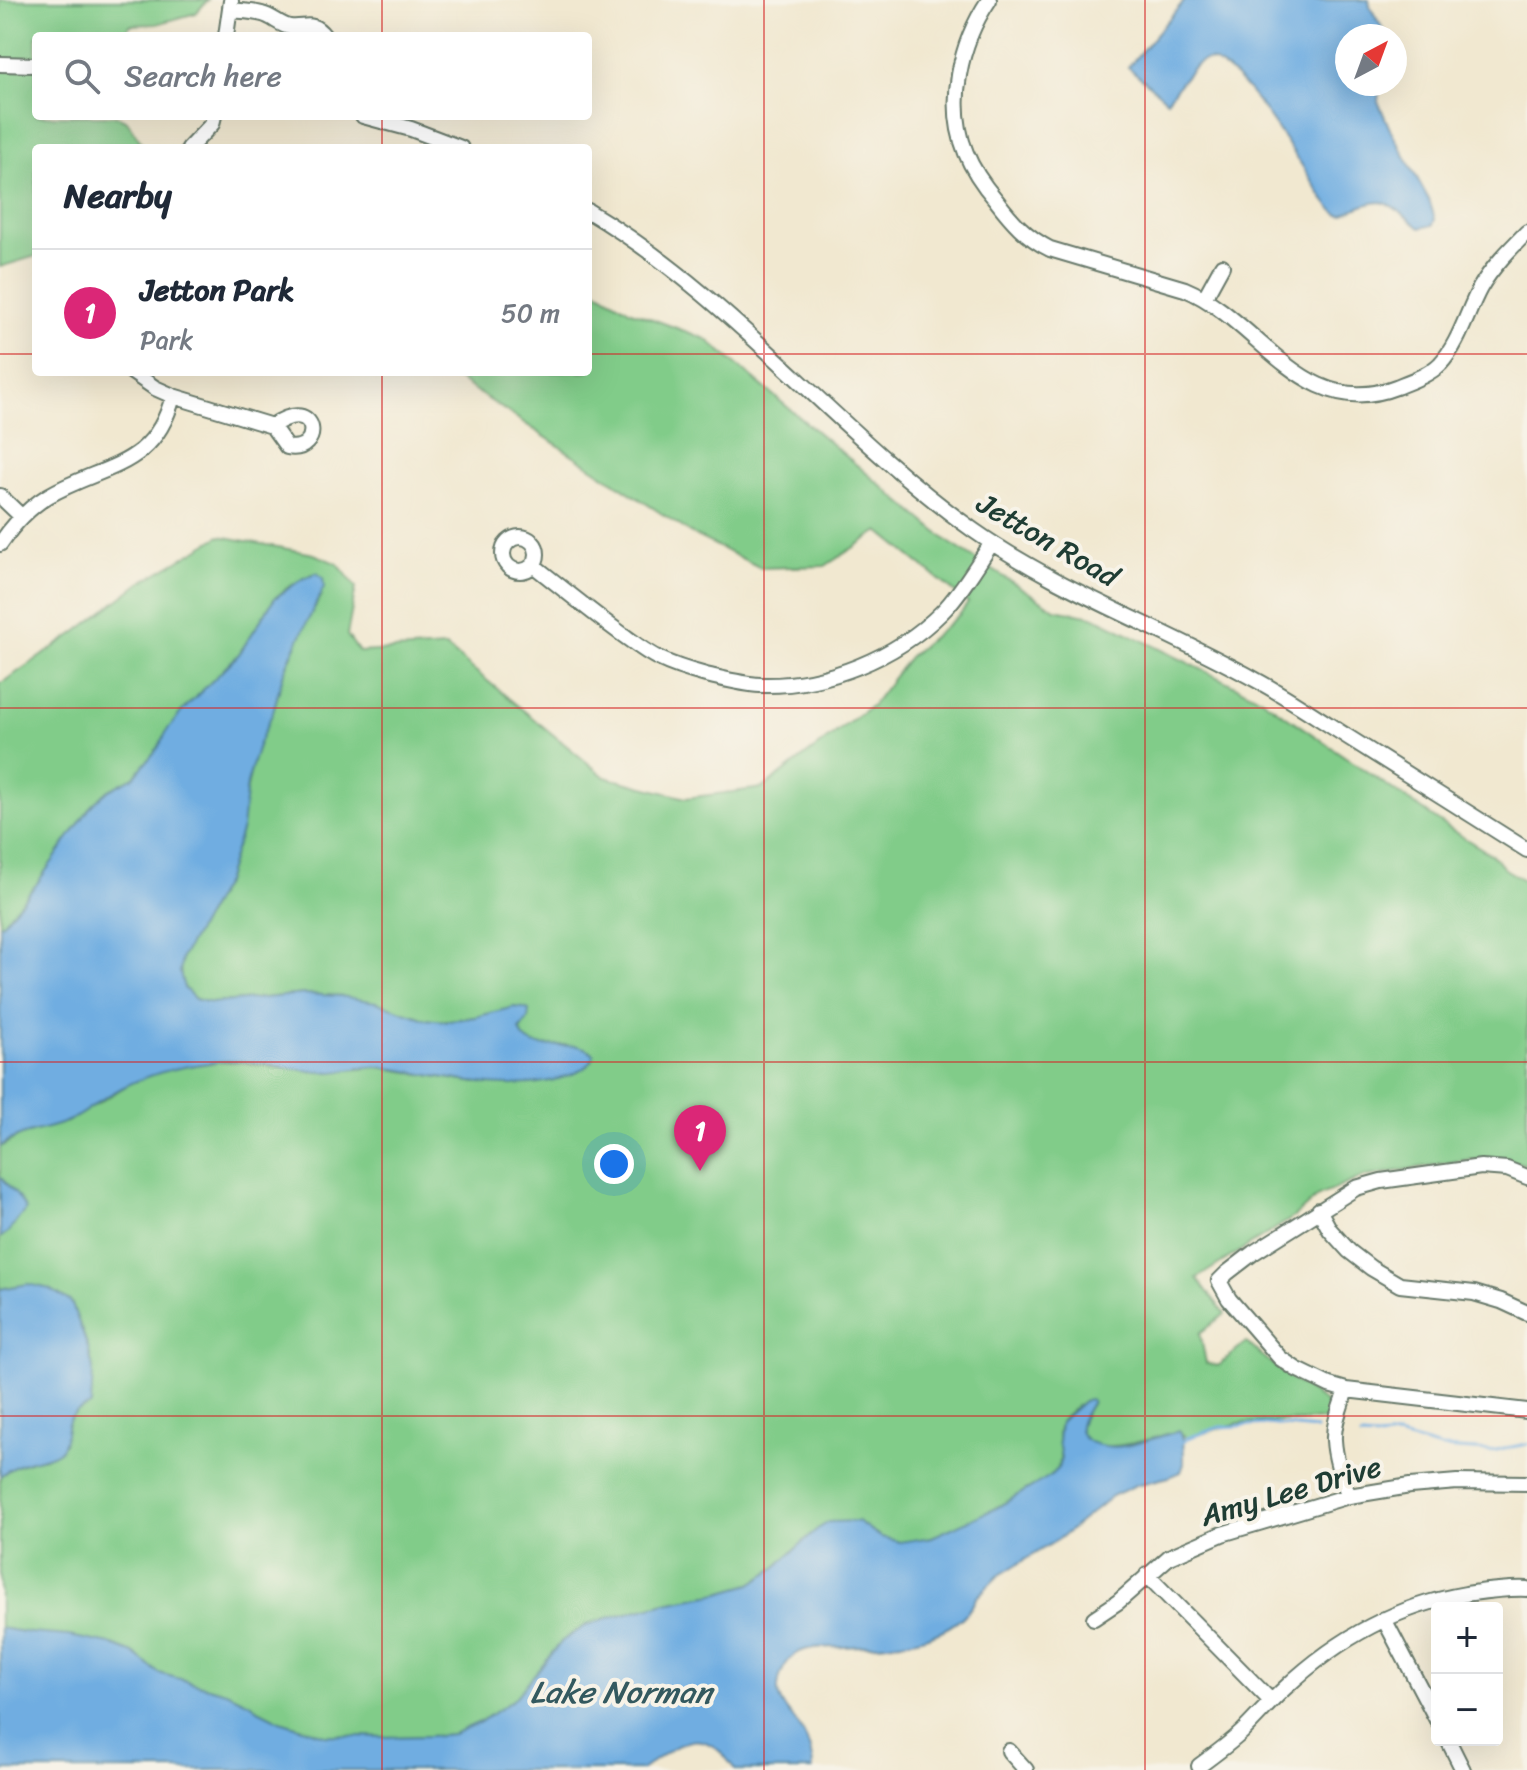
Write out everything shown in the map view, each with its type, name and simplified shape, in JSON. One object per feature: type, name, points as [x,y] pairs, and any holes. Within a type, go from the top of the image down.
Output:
[{"type":"street","points":[[989,0],[975,23],[959,73],[957,118],[974,170],[1023,232],[1050,249],[1205,297],[1278,359],[1310,381],[1350,395],[1379,392],[1419,377],[1440,364],[1452,347],[1484,281],[1527,232]]},
{"type":"street","points":[[227,32],[231,5],[275,19],[289,32],[309,26],[321,32]]},
{"type":"street","points":[[0,64],[32,65]]},
{"type":"street","points":[[193,144],[213,120]]},
{"type":"street","points":[[378,120],[450,144]]},
{"type":"street","name":"Jetton Road","points":[[592,214],[632,239],[701,291],[908,479],[992,543],[1061,583],[1257,680],[1527,850]]},
{"type":"street","points":[[1205,297],[1222,266]]},
{"type":"street","points":[[138,376],[173,396],[272,426]]},
{"type":"street","points":[[0,544],[11,527],[47,497],[68,485],[114,468],[141,451],[165,422],[173,396]]},
{"type":"street","points":[[0,496],[22,517]]},
{"type":"street","points":[[533,565],[592,613],[661,660],[690,671],[764,685],[821,678],[865,663],[900,645],[944,610],[992,543]]},
{"type":"street","points":[[1527,1177],[1507,1169],[1481,1167],[1381,1181],[1356,1188],[1253,1253],[1219,1281],[1229,1299],[1280,1358],[1329,1385],[1346,1390],[1527,1411]]},
{"type":"street","points":[[1319,1210],[1330,1230],[1349,1251],[1400,1285],[1474,1293],[1527,1313]]},
{"type":"street","points":[[1346,1390],[1335,1425],[1334,1440],[1349,1496]]},
{"type":"street","name":"Amy Lee Drive","points":[[1094,1618],[1118,1602],[1169,1557],[1200,1543],[1349,1496],[1457,1482],[1527,1483]]},
{"type":"street","points":[[1147,1575],[1271,1701]]},
{"type":"street","points":[[1199,1766],[1240,1734],[1271,1701],[1325,1655],[1368,1626],[1413,1607],[1449,1597],[1509,1588],[1527,1589]]},
{"type":"street","points":[[1384,1619],[1431,1709]]},
{"type":"street","points":[[1451,1746],[1463,1770]]},
{"type":"street","points":[[1009,1751],[1026,1770]]},
{"type":"green space","points":[[0,0],[208,0],[196,13],[157,24],[129,25],[126,32],[32,32],[32,120],[125,120],[142,144],[32,144],[32,257],[0,267]]},
{"type":"green space","points":[[592,287],[631,311],[706,339],[950,543],[1055,609],[1093,616],[1260,698],[1492,855],[1505,869],[1527,882],[1527,1165],[1501,1158],[1458,1161],[1363,1177],[1318,1196],[1294,1217],[1197,1278],[1225,1314],[1200,1333],[1206,1363],[1218,1366],[1246,1342],[1284,1374],[1324,1401],[1334,1420],[1238,1423],[1187,1438],[1178,1431],[1124,1445],[1095,1445],[1085,1440],[1080,1430],[1082,1419],[1092,1402],[1085,1400],[1061,1421],[1058,1433],[1060,1458],[1054,1473],[966,1524],[932,1537],[901,1542],[883,1538],[857,1521],[795,1549],[775,1568],[751,1584],[587,1625],[562,1641],[515,1699],[480,1722],[453,1734],[384,1737],[325,1735],[280,1721],[252,1704],[158,1673],[133,1653],[0,1628],[0,1476],[13,1467],[45,1458],[64,1443],[67,1425],[93,1369],[71,1302],[53,1291],[38,1287],[0,1289],[0,1238],[15,1193],[0,1177],[0,1147],[21,1135],[67,1122],[134,1081],[189,1065],[236,1062],[327,1072],[378,1067],[476,1083],[568,1045],[540,1045],[528,1041],[520,1030],[528,1019],[481,1017],[431,1020],[340,996],[305,994],[212,1003],[195,999],[184,988],[180,966],[182,957],[225,882],[242,828],[244,801],[261,736],[273,712],[283,675],[321,596],[312,574],[275,598],[239,654],[184,709],[134,777],[109,790],[92,805],[36,885],[0,926],[0,684],[75,633],[140,583],[220,536],[314,554],[338,564],[356,587],[347,635],[359,652],[446,647],[605,777],[686,798],[763,788],[872,705],[909,657],[960,614],[968,603],[879,531],[825,566],[761,568],[694,535],[453,376],[592,376]]},
{"type":"water","points":[[1185,0],[1369,0],[1380,24],[1335,24],[1335,96],[1379,96],[1389,127],[1429,200],[1435,219],[1433,225],[1420,228],[1391,206],[1376,202],[1338,214],[1326,203],[1250,92],[1231,73],[1214,62],[1197,64],[1167,100],[1128,67]]},
{"type":"water","points":[[317,573],[323,578],[324,587],[289,660],[273,712],[257,748],[247,784],[242,828],[225,882],[182,957],[180,972],[184,988],[195,999],[212,1003],[305,994],[340,996],[376,1002],[425,1019],[444,1021],[514,1007],[524,1008],[529,1010],[528,1019],[520,1030],[525,1039],[543,1046],[585,1048],[594,1054],[591,1061],[577,1072],[526,1085],[477,1083],[381,1067],[326,1072],[245,1061],[202,1064],[161,1072],[135,1082],[73,1118],[24,1134],[0,1147],[0,926],[36,885],[92,805],[109,790],[134,777],[184,709],[239,654],[275,598],[302,579]]},
{"type":"water","points":[[0,1177],[26,1209],[0,1238]]},
{"type":"water","points":[[28,1284],[50,1289],[71,1302],[93,1369],[91,1405],[71,1418],[63,1446],[58,1452],[26,1462],[0,1476],[0,1289]]},
{"type":"water","name":"Lake Norman","points":[[1089,1399],[1092,1401],[1080,1427],[1086,1440],[1118,1447],[1179,1431],[1183,1438],[1184,1455],[1181,1472],[1136,1485],[1112,1496],[1059,1539],[998,1576],[976,1598],[967,1613],[937,1633],[899,1642],[812,1648],[795,1655],[781,1673],[778,1693],[782,1704],[806,1738],[813,1770],[735,1770],[712,1745],[690,1741],[641,1770],[0,1770],[0,1628],[110,1644],[133,1653],[159,1673],[226,1692],[280,1721],[325,1735],[384,1737],[453,1734],[480,1722],[514,1699],[562,1641],[587,1625],[751,1584],[775,1568],[829,1522],[857,1521],[881,1537],[900,1542],[932,1537],[996,1508],[1058,1468],[1061,1458],[1058,1441],[1060,1422]]},
{"type":"waterway","points":[[1183,1442],[1220,1427],[1267,1424],[1316,1429]]},
{"type":"waterway","points":[[1361,1437],[1397,1436],[1441,1448],[1491,1451],[1527,1444]]},
{"type":"place","name":"Jetton Park","points":[[700,1171]]}]
